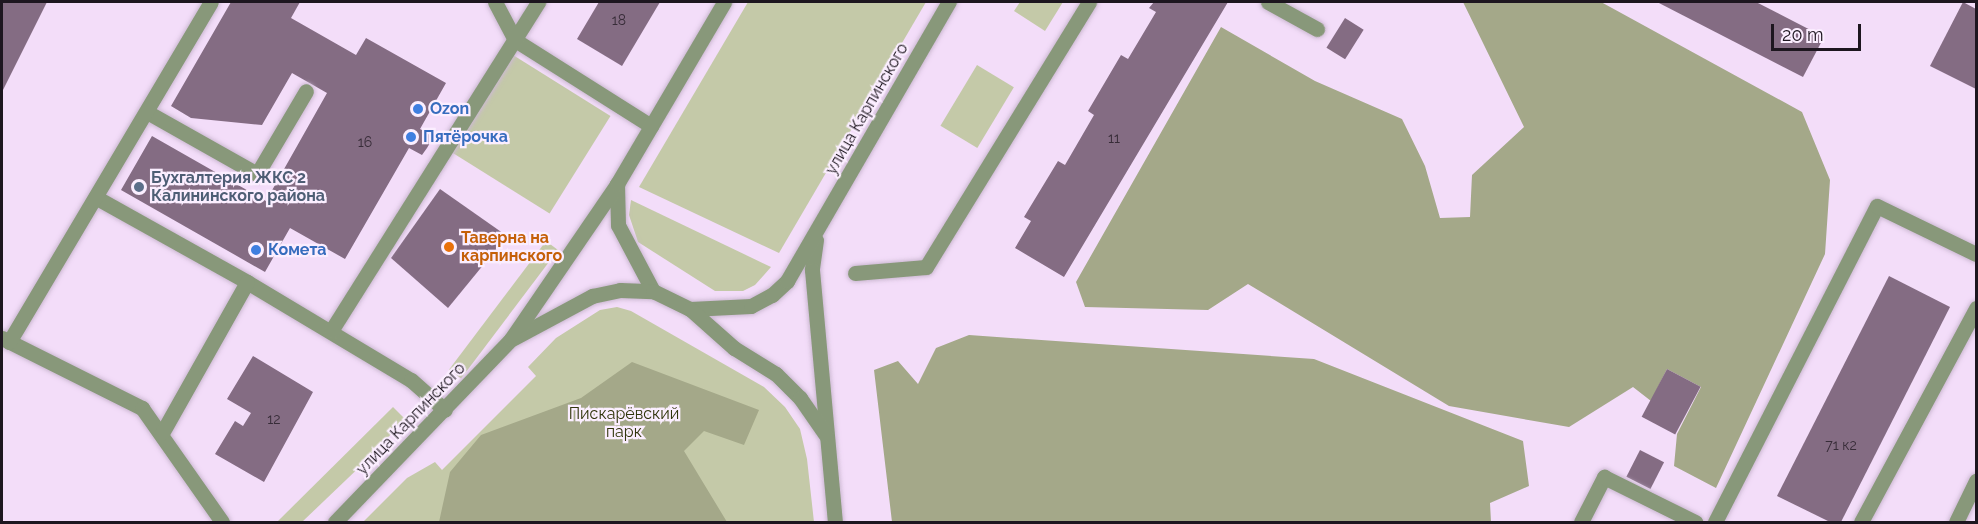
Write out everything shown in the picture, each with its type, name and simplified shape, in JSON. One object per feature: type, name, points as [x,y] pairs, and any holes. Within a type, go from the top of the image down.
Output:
[{"type":"street","points":[[211,2],[97,198],[5,340],[142,408],[222,522]]},
{"type":"street","points":[[495,2],[515,40],[651,126]]},
{"type":"street","points":[[331,332],[538,2]]},
{"type":"street","name":"улица Карпинского","points":[[335,522],[512,339],[617,184],[724,2]]},
{"type":"street","name":"улица Карпинского","points":[[690,309],[751,306],[772,295],[797,266],[949,2]]},
{"type":"street","points":[[855,273],[926,267],[1089,2]]},
{"type":"street","points":[[1268,2],[1317,29]]},
{"type":"street","points":[[147,112],[257,174],[306,91]]},
{"type":"street","points":[[617,184],[618,225],[653,291],[690,309]]},
{"type":"street","points":[[97,198],[247,282],[411,380],[445,410]]},
{"type":"street","points":[[1715,522],[1877,206],[1977,254]]},
{"type":"street","name":"улица Карпинского","points":[[817,234],[812,270],[825,385],[825,434],[836,522]]},
{"type":"street","points":[[162,434],[247,282]]},
{"type":"street","name":"улица Карпинского","points":[[512,339],[592,296],[620,290],[653,291]]},
{"type":"street","points":[[1861,522],[1977,308]]},
{"type":"street","name":"улица Карпинского","points":[[690,309],[734,348],[776,374],[800,398],[825,434]]},
{"type":"street","points":[[1581,522],[1604,477],[1695,522]]},
{"type":"street","points":[[1956,522],[1977,482]]},
{"type":"green space","points":[[748,2],[926,2],[779,253],[639,187]]},
{"type":"green space","points":[[1020,2],[1063,2],[1045,31],[1014,11]]},
{"type":"green space","points":[[1463,2],[1601,2],[1802,112],[1830,180],[1825,254],[1716,488],[1674,466],[1677,434],[1701,387],[1667,369],[1651,401],[1633,387],[1569,427],[1449,406],[1248,284],[1208,310],[1085,307],[1076,282],[1221,27],[1315,81],[1402,119],[1425,166],[1440,218],[1470,217],[1472,175],[1524,127]]},
{"type":"green space","points":[[513,55],[611,116],[550,213],[452,153]]},
{"type":"green space","points":[[977,65],[1014,87],[977,148],[940,126]]},
{"type":"green space","points":[[631,200],[771,267],[755,285],[743,291],[715,291],[638,242],[629,215]]},
{"type":"green space","points":[[546,241],[558,250],[461,379],[449,370]]},
{"type":"green space","name":"Пискарёвский парк","points":[[617,307],[631,311],[764,387],[785,407],[800,429],[807,459],[814,522],[363,522],[407,478],[435,462],[442,470],[536,376],[528,367],[556,338],[600,310]]},
{"type":"green space","points":[[969,335],[1314,359],[1523,441],[1529,486],[1490,503],[1491,522],[892,522],[874,370],[898,361],[918,384],[936,348]]},
{"type":"green space","points":[[632,362],[759,410],[744,445],[704,431],[684,451],[727,522],[439,522],[450,472],[481,435],[581,398]]},
{"type":"green space","points":[[393,407],[405,419],[369,458],[302,522],[277,522]]},
{"type":"building","points":[[2,2],[47,2],[2,92]]},
{"type":"building","points":[[231,2],[300,2],[291,18],[356,55],[366,38],[446,83],[420,129],[434,136],[422,155],[409,148],[345,259],[290,228],[265,272],[121,190],[152,136],[266,201],[327,93],[292,73],[262,125],[191,118],[171,106]]},
{"type":"building","points":[[599,2],[660,2],[622,66],[577,39]]},
{"type":"building","points":[[1154,2],[1228,2],[1064,277],[1015,248],[1031,221],[1024,217],[1058,161],[1065,165],[1094,115],[1088,111],[1121,55],[1128,59],[1156,12],[1149,8]]},
{"type":"building","points":[[1657,2],[1756,2],[1824,37],[1803,77]]},
{"type":"building","points":[[1963,2],[1976,9],[1976,89],[1930,66]]},
{"type":"building","points":[[1345,18],[1364,30],[1345,59],[1326,48]]},
{"type":"building","name":"Таверна на карпинского","points":[[440,189],[507,236],[448,308],[391,258]]},
{"type":"building","points":[[1889,276],[1950,307],[1841,522],[1830,522],[1777,496]]},
{"type":"building","points":[[253,356],[313,392],[264,482],[215,454],[235,421],[243,426],[251,413],[227,399]]},
{"type":"building","points":[[1667,369],[1701,387],[1675,435],[1642,417]]},
{"type":"building","points":[[1640,450],[1664,462],[1650,489],[1626,477]]},
{"type":"place","name":"Ozon","points":[[418,109]]},
{"type":"place","name":"Пятёрочка","points":[[411,137]]},
{"type":"place","name":"Бухгалтерия ЖКС 2 Калининского района","points":[[139,187]]},
{"type":"place","name":"Таверна на карпинского","points":[[449,247]]},
{"type":"place","name":"Комета","points":[[256,250]]}]
